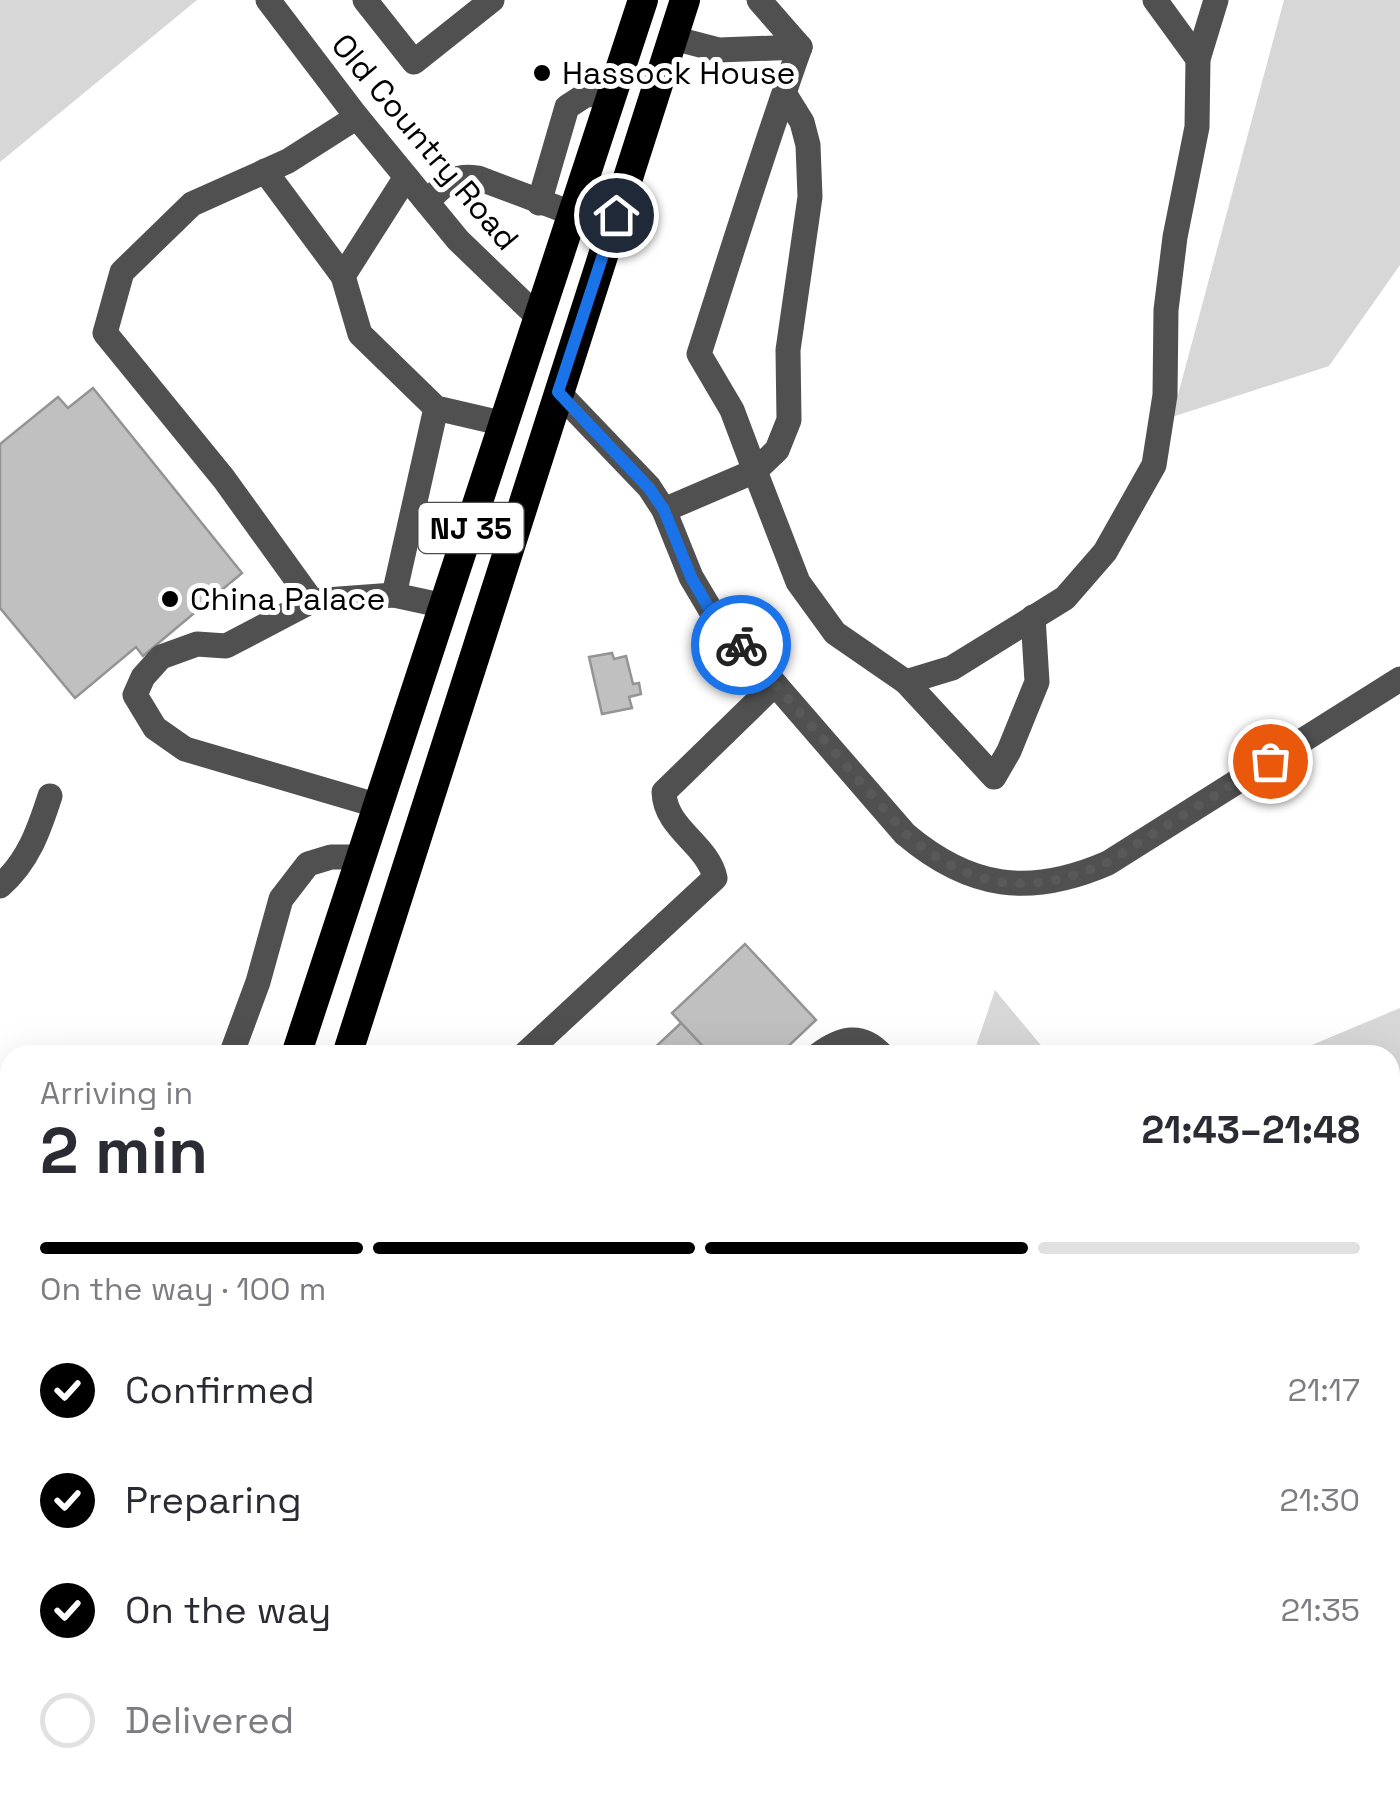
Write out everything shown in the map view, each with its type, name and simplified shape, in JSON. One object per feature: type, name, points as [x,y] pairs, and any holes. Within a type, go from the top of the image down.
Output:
[{"type":"highway","name":"NJ 35","points":[[299,1045],[644,0]]},
{"type":"highway","name":"NJ 35","points":[[350,1045],[686,0]]},
{"type":"street","name":"Old Country Road","points":[[268,0],[458,240],[540,319]]},
{"type":"street","points":[[366,0],[414,62],[492,0]]},
{"type":"street","points":[[759,0],[800,47]]},
{"type":"street","points":[[1155,0],[1198,59]]},
{"type":"street","points":[[906,682],[952,668],[1065,598],[1106,552],[1154,464],[1165,395],[1168,292],[1175,236],[1197,127],[1198,59],[1216,0]]},
{"type":"street","points":[[673,38],[719,50],[800,47]]},
{"type":"street","points":[[800,47],[699,354],[732,410],[798,582],[835,634],[906,682],[994,777],[1037,682],[1033,617]]},
{"type":"street","points":[[664,510],[755,471],[777,450],[789,420],[788,350],[810,197],[808,145],[802,122],[784,93]]},
{"type":"street","points":[[539,203],[567,106],[587,94],[612,98]]},
{"type":"street","points":[[312,601],[224,479],[104,333],[122,272],[192,204],[288,161],[357,117]]},
{"type":"street","points":[[265,171],[344,276],[360,334],[436,408],[506,424]]},
{"type":"street","points":[[427,202],[446,184],[462,176],[478,178],[574,214]]},
{"type":"street","points":[[344,276],[406,177]]},
{"type":"street","points":[[558,392],[649,488],[664,510],[691,577],[710,610],[906,834],[932,856],[973,876],[1024,885],[1065,880],[1108,862],[1400,679]]},
{"type":"street","points":[[394,594],[436,408]]},
{"type":"street","points":[[379,806],[185,748],[155,728],[135,695],[161,657],[198,644],[226,646],[312,601],[394,594],[445,606]]},
{"type":"street","points":[[535,1045],[715,878],[709,862],[665,809],[664,792],[775,684]]},
{"type":"street","points":[[0,886],[24,861],[50,796]]},
{"type":"street","points":[[235,1045],[258,982],[281,899],[308,864],[362,857]]},
{"type":"street","points":[[833,1045],[854,1038],[873,1045]]},
{"type":"shaded area","points":[[0,0],[197,0],[0,162]]},
{"type":"shaded area","points":[[1284,0],[1400,0],[1400,265],[1329,366],[1172,417]]},
{"type":"shaded area","points":[[995,990],[1041,1045],[976,1045]]},
{"type":"shaded area","points":[[1400,1008],[1400,1045],[1312,1045]]},
{"type":"building","points":[[93,388],[242,573],[143,656],[136,647],[75,698],[0,608],[0,444],[58,397],[68,408]]},
{"type":"building","points":[[612,653],[614,659],[626,656],[633,684],[639,683],[641,694],[629,697],[632,708],[602,714],[589,657]]},
{"type":"building","points":[[745,944],[816,1020],[790,1045],[702,1045],[672,1013]]},
{"type":"building","points":[[681,1023],[702,1045],[658,1045]]},
{"type":"way so far","points":[[741,645],[906,834],[957,870],[1008,884],[1079,876],[1270,761]]},
{"type":"place","name":"Hassock House","points":[[542,73]]},
{"type":"place","name":"China Palace","points":[[170,599]]},
{"type":"route","points":[[616,215],[558,392],[649,488],[664,510],[691,577],[710,610],[741,645]]}]
